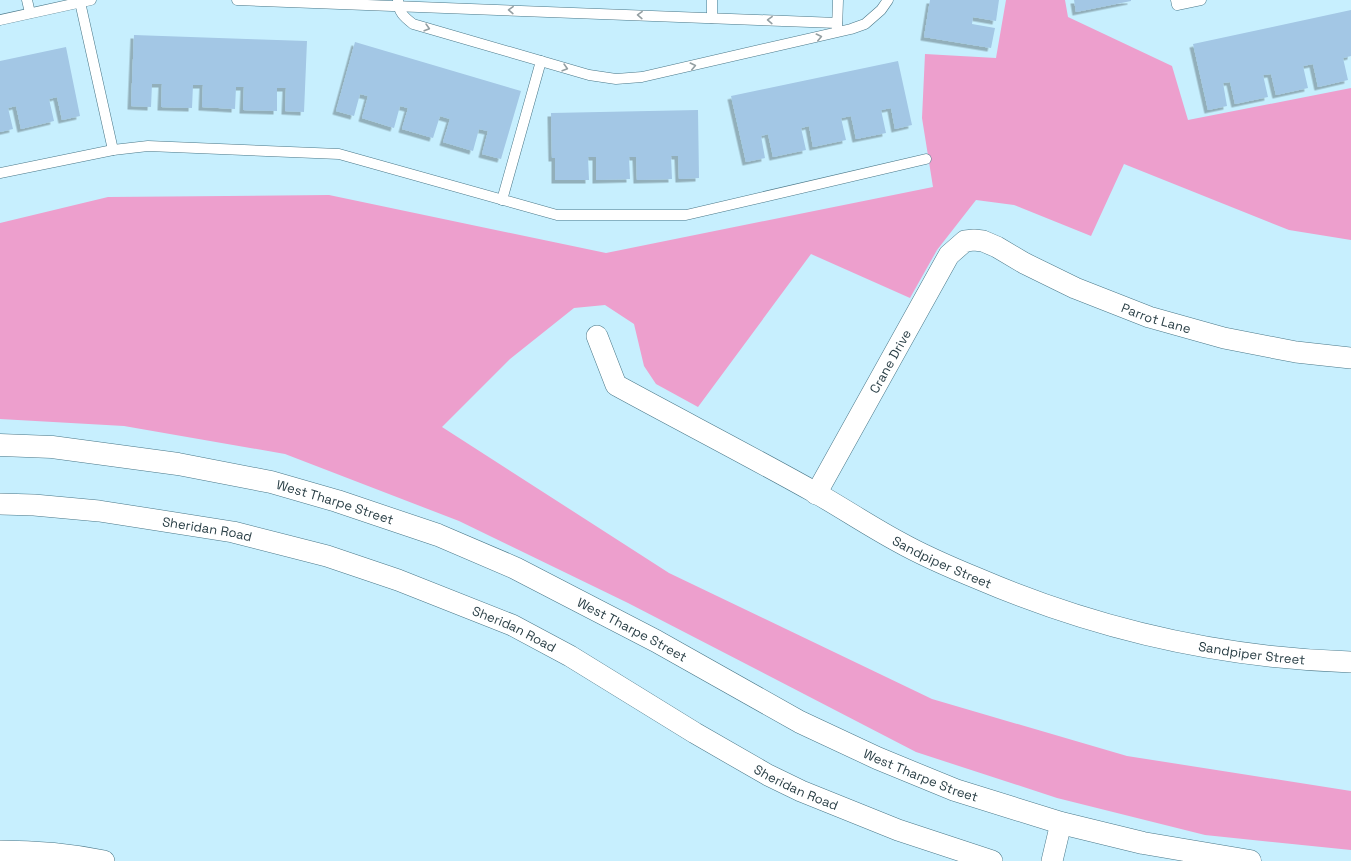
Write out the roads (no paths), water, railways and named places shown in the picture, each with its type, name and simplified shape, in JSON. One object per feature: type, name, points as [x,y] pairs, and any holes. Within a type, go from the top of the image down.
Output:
[{"type":"main road","name":"West Tharpe Street","points":[[0,445],[52,447],[178,464],[271,482],[337,501],[438,536],[522,572],[656,641],[800,722],[877,758],[955,790],[1061,823],[1143,843],[1250,861]]},
{"type":"street","name":"Parrot Lane","points":[[974,240],[983,241],[997,247],[1024,263],[1075,288],[1149,317],[1224,338],[1296,352],[1351,358]]},
{"type":"street","name":"Crane Drive","points":[[816,494],[949,255],[965,241],[974,240]]},
{"type":"street","name":"Sandpiper Street","points":[[597,336],[616,385],[816,494],[900,543],[979,579],[1058,610],[1127,630],[1216,649],[1312,661],[1351,662]]},
{"type":"street","name":"Sheridan Road","points":[[0,504],[34,505],[99,511],[233,532],[328,556],[398,580],[512,625],[570,656],[695,734],[775,778],[802,791],[898,830],[992,861]]},
{"type":"street","points":[[1052,861],[1061,823]]},
{"type":"street","points":[[0,851],[23,851],[90,858],[104,861]]},
{"type":"lane","points":[[27,0],[30,13]]},
{"type":"lane","points":[[0,20],[91,0]]},
{"type":"lane","points":[[237,0],[398,3],[712,18],[837,28]]},
{"type":"lane","points":[[712,0],[712,18]]},
{"type":"lane","points":[[837,28],[838,0]]},
{"type":"lane","points":[[398,3],[401,15],[413,24],[589,75],[616,79],[642,78],[837,28],[865,24],[881,10],[888,0]]},
{"type":"lane","points":[[1176,0],[1177,5],[1201,0]]},
{"type":"lane","points":[[80,2],[113,150]]},
{"type":"lane","points":[[502,200],[541,61]]},
{"type":"lane","points":[[0,174],[113,150],[148,146],[339,154],[557,216],[686,215],[926,159]]}]
